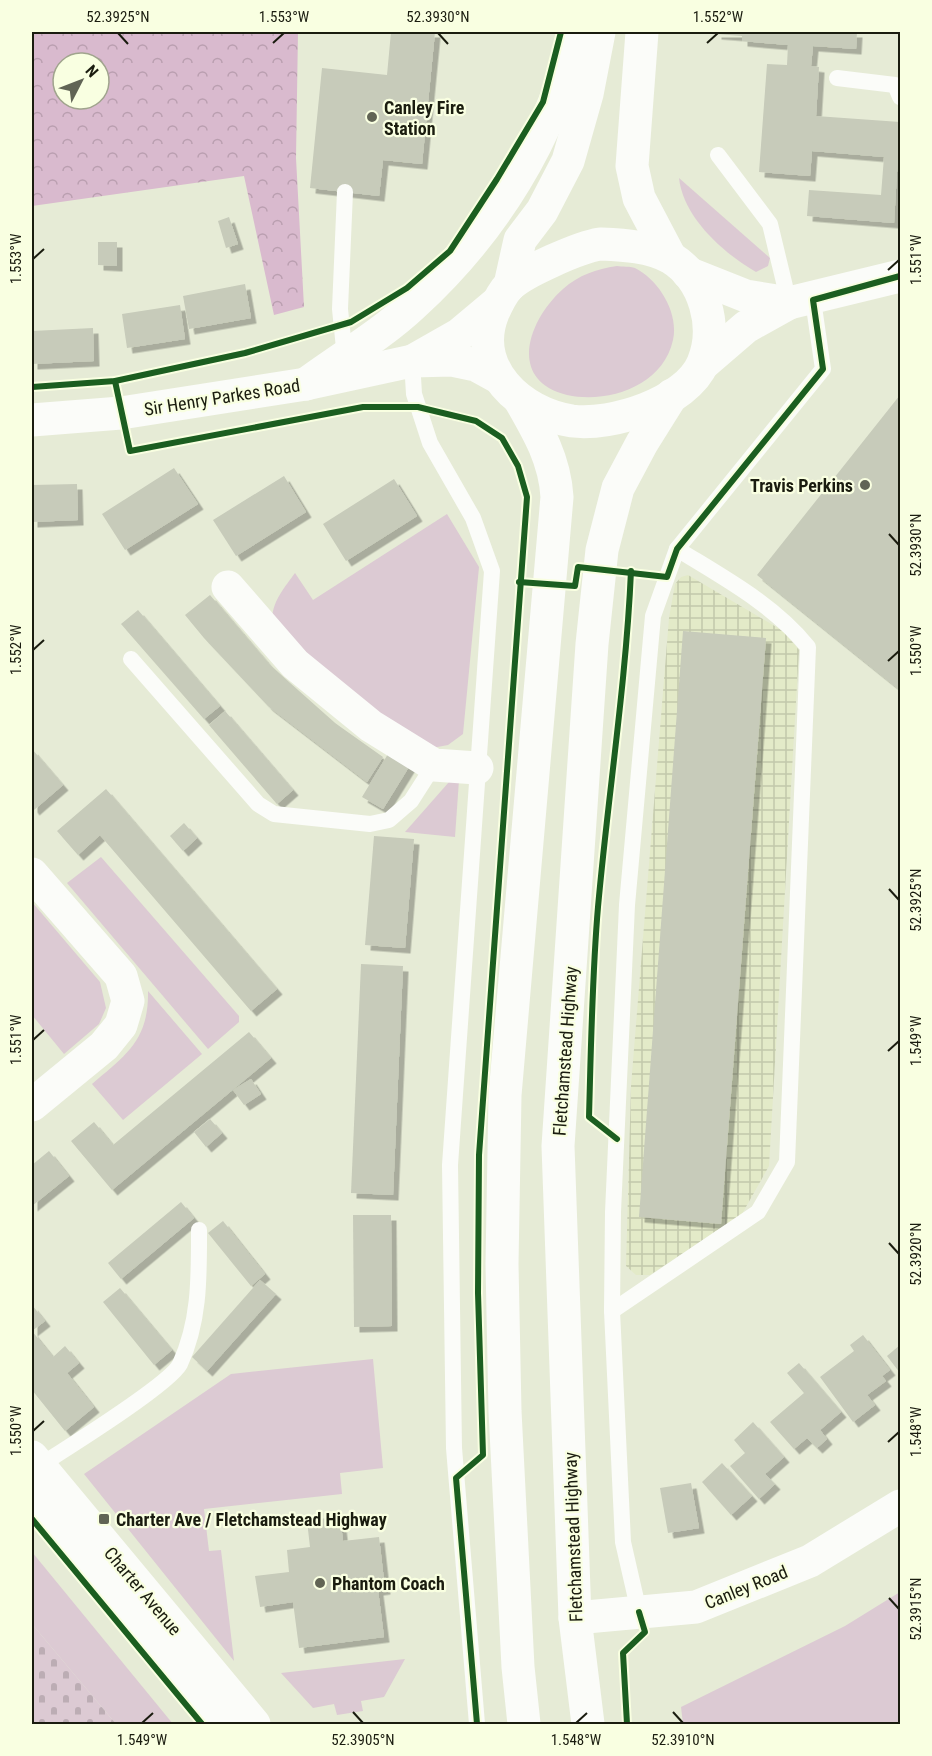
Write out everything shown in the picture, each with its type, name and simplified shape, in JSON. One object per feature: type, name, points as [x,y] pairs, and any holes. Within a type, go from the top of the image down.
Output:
[{"type":"main road","points":[[346,365],[411,307],[479,234],[518,180],[566,76],[577,32]]},
{"type":"main road","points":[[496,376],[487,339],[489,322],[503,294],[520,240],[542,210],[568,161],[587,94],[599,32]]},
{"type":"main road","points":[[642,32],[632,166],[639,198],[679,265],[705,302],[709,323],[709,342],[703,364]]},
{"type":"main road","points":[[412,362],[460,334],[503,294],[585,246],[624,245],[679,265],[746,296],[801,301]]},
{"type":"main road","points":[[520,400],[547,414],[573,421],[616,419],[637,413],[672,395],[690,380],[703,364],[746,327],[801,301],[900,276]]},
{"type":"main road","points":[[346,365],[452,360],[476,365],[496,376],[520,400],[545,442],[556,479],[558,497],[505,1095],[502,1264],[505,1411],[518,1667],[524,1725]]},
{"type":"main road","name":"Sir Henry Parkes Road","points":[[32,420],[121,413],[306,384],[346,365]]},
{"type":"main road","name":"Fletchamstead Highway","points":[[588,1725],[575,1618],[558,1146],[592,644],[602,550],[618,488],[642,443],[672,395]]},
{"type":"main road","points":[[228,587],[295,664],[371,726],[434,765],[477,768]]},
{"type":"main road","points":[[32,874],[121,976],[128,1001],[121,1025],[104,1046],[32,1105]]},
{"type":"main road","name":"Charter Avenue","points":[[34,1473],[223,1725]]},
{"type":"main road","name":"Charter Avenue","points":[[34,1473],[254,1725]]},
{"type":"main road","name":"Canley Road","points":[[575,1618],[696,1607],[810,1561],[900,1506]]},
{"type":"lane","points":[[837,78],[895,85],[900,97]]},
{"type":"lane","points":[[639,1612],[623,1542],[612,1311],[612,1212],[627,905],[652,616],[677,549],[823,369],[801,301],[770,224],[718,155]]},
{"type":"lane","points":[[345,192],[340,309],[346,365]]},
{"type":"lane","points":[[412,362],[414,394],[430,443],[473,518],[492,571],[450,1165],[454,1448],[477,1725]]},
{"type":"lane","points":[[612,1311],[759,1212],[787,1162],[808,647],[789,624],[763,603],[677,549]]},
{"type":"lane","points":[[132,659],[258,804],[274,814],[370,824],[389,820],[411,801],[434,765]]},
{"type":"lane","points":[[34,1473],[139,1400],[179,1366],[199,1300],[199,1230]]},
{"type":"shaded area","points":[[688,575],[783,631],[799,650],[769,1166],[742,1214],[650,1275],[636,1275],[626,1266],[631,1086],[669,618],[675,584],[681,577]]},
{"type":"green space","points":[[32,32],[298,32],[296,158],[304,307],[274,315],[244,176],[32,206]]},
{"type":"green space","points":[[679,178],[770,258],[768,266],[756,272],[718,244],[696,220],[682,192]]},
{"type":"green space","points":[[617,266],[633,267],[644,273],[665,298],[673,319],[674,330],[667,356],[646,380],[616,394],[583,397],[567,395],[548,387],[536,376],[530,363],[529,348],[533,332],[541,316],[563,289],[575,280],[595,271]]},
{"type":"green space","points":[[447,514],[479,567],[463,734],[448,745],[432,748],[368,712],[272,619],[277,600],[295,573],[313,600]]},
{"type":"green space","points":[[459,780],[455,837],[405,832],[449,782]]},
{"type":"green space","points":[[101,857],[239,1016],[239,1022],[208,1049],[67,883]]},
{"type":"green space","points":[[32,902],[100,982],[106,1008],[99,1024],[64,1054],[32,1015]]},
{"type":"green space","points":[[148,991],[202,1054],[123,1120],[92,1084],[125,1055],[140,1034],[147,1008]]},
{"type":"green space","points":[[373,1359],[383,1468],[340,1473],[342,1494],[204,1509],[209,1551],[221,1550],[234,1661],[84,1474],[231,1374]]},
{"type":"green space","points":[[32,1552],[173,1724],[116,1724],[32,1624]]},
{"type":"green space","points":[[900,1592],[900,1724],[683,1724],[681,1707],[845,1626]]},
{"type":"green space","points":[[32,1624],[116,1724],[32,1724]]},
{"type":"green space","points":[[405,1659],[384,1697],[361,1701],[363,1711],[337,1715],[334,1704],[313,1708],[281,1673]]},
{"type":"building","name":"Canley Fire Station","points":[[391,32],[435,32],[422,164],[383,160],[379,196],[310,188],[322,68],[387,75]]},
{"type":"building","points":[[716,32],[857,32],[856,49],[813,46],[811,66],[819,67],[816,116],[900,122],[894,223],[807,216],[809,190],[881,195],[884,157],[812,151],[810,176],[759,172],[767,64],[787,65],[788,45],[742,41],[742,36],[716,34]]},
{"type":"building","points":[[229,217],[238,244],[226,248],[218,221]]},
{"type":"building","points":[[98,242],[117,242],[117,266],[98,265]]},
{"type":"building","points":[[245,284],[251,318],[189,329],[183,296]]},
{"type":"building","points":[[180,305],[185,339],[127,348],[122,314]]},
{"type":"building","points":[[93,328],[94,361],[32,364],[32,331]]},
{"type":"building","name":"Travis Perkins","points":[[900,395],[900,690],[757,575]]},
{"type":"building","points":[[174,468],[198,504],[125,550],[102,514]]},
{"type":"building","points":[[284,476],[306,512],[236,556],[213,520]]},
{"type":"building","points":[[394,479],[417,516],[346,561],[323,524]]},
{"type":"building","points":[[77,484],[78,520],[32,522],[32,485]]},
{"type":"building","points":[[210,595],[268,663],[335,723],[383,757],[367,782],[268,706],[204,638],[185,615]]},
{"type":"building","points":[[138,610],[220,706],[204,719],[121,624]]},
{"type":"building","points":[[683,631],[766,638],[721,1224],[639,1217]]},
{"type":"building","points":[[225,711],[293,790],[277,804],[209,725]]},
{"type":"building","points":[[32,749],[63,785],[34,810],[32,807]]},
{"type":"building","points":[[391,749],[412,762],[383,809],[362,797]]},
{"type":"building","points":[[106,789],[277,989],[251,1011],[100,835],[78,855],[57,831]]},
{"type":"building","points":[[184,823],[197,838],[183,851],[170,836]]},
{"type":"building","points":[[374,836],[414,839],[405,948],[365,945]]},
{"type":"building","points":[[361,964],[403,966],[393,1195],[351,1193]]},
{"type":"building","points":[[249,1032],[271,1058],[112,1190],[71,1141],[94,1122],[113,1145]]},
{"type":"building","points":[[251,1079],[261,1094],[244,1105],[233,1090]]},
{"type":"building","points":[[210,1119],[222,1133],[206,1147],[194,1132]]},
{"type":"building","points":[[49,1151],[69,1176],[32,1206],[32,1165]]},
{"type":"building","points":[[181,1202],[194,1218],[121,1279],[108,1263]]},
{"type":"building","points":[[353,1215],[391,1215],[392,1326],[354,1327]]},
{"type":"building","points":[[223,1221],[265,1274],[251,1286],[208,1233]]},
{"type":"building","points":[[260,1280],[276,1294],[207,1371],[192,1357]]},
{"type":"building","points":[[120,1288],[172,1350],[154,1365],[103,1302]]},
{"type":"building","points":[[32,1305],[45,1321],[32,1331]]},
{"type":"building","points":[[32,1331],[53,1357],[65,1346],[79,1363],[67,1373],[94,1407],[65,1431],[32,1390]]},
{"type":"building","points":[[863,1335],[890,1370],[882,1376],[886,1381],[867,1395],[875,1405],[853,1422],[820,1377],[854,1351],[850,1345]]},
{"type":"building","points":[[900,1345],[900,1373],[887,1356]]},
{"type":"building","points":[[799,1363],[841,1412],[820,1430],[827,1439],[817,1448],[807,1438],[794,1449],[770,1422],[804,1393],[787,1373]]},
{"type":"building","points":[[753,1422],[784,1457],[765,1474],[775,1484],[759,1499],[730,1466],[745,1453],[734,1440]]},
{"type":"building","points":[[722,1463],[752,1496],[731,1515],[702,1482]]},
{"type":"building","points":[[691,1483],[699,1528],[668,1533],[660,1488]]},
{"type":"building","name":"Phantom Coach","points":[[340,1516],[343,1541],[379,1537],[385,1589],[378,1590],[384,1637],[299,1648],[293,1602],[260,1607],[255,1576],[289,1572],[287,1550],[310,1547],[307,1521]]},
{"type":"cycle path","points":[[32,387],[115,381],[245,353],[351,322],[407,288],[450,251],[497,179],[543,102],[561,32]]},
{"type":"cycle path","points":[[519,582],[575,586],[578,567],[667,577],[677,549],[823,369],[813,300],[900,276]]},
{"type":"cycle path","points":[[115,381],[130,451],[363,407],[418,407],[476,421],[502,438],[518,466],[527,497],[479,1155],[478,1293],[483,1455],[456,1478],[477,1724]]},
{"type":"cycle path","points":[[617,1139],[589,1117],[596,933],[621,697],[631,571]]},
{"type":"cycle path","points":[[32,1519],[202,1724]]},
{"type":"cycle path","points":[[627,1724],[623,1653],[645,1632],[639,1612]]},
{"type":"place","name":"Canley Fire Station","points":[[372,117]]},
{"type":"place","name":"Travis Perkins","points":[[865,485]]},
{"type":"place","name":"Charter Ave / Fletchamstead Highway","points":[[104,1519]]},
{"type":"place","name":"Phantom Coach","points":[[320,1583]]}]
